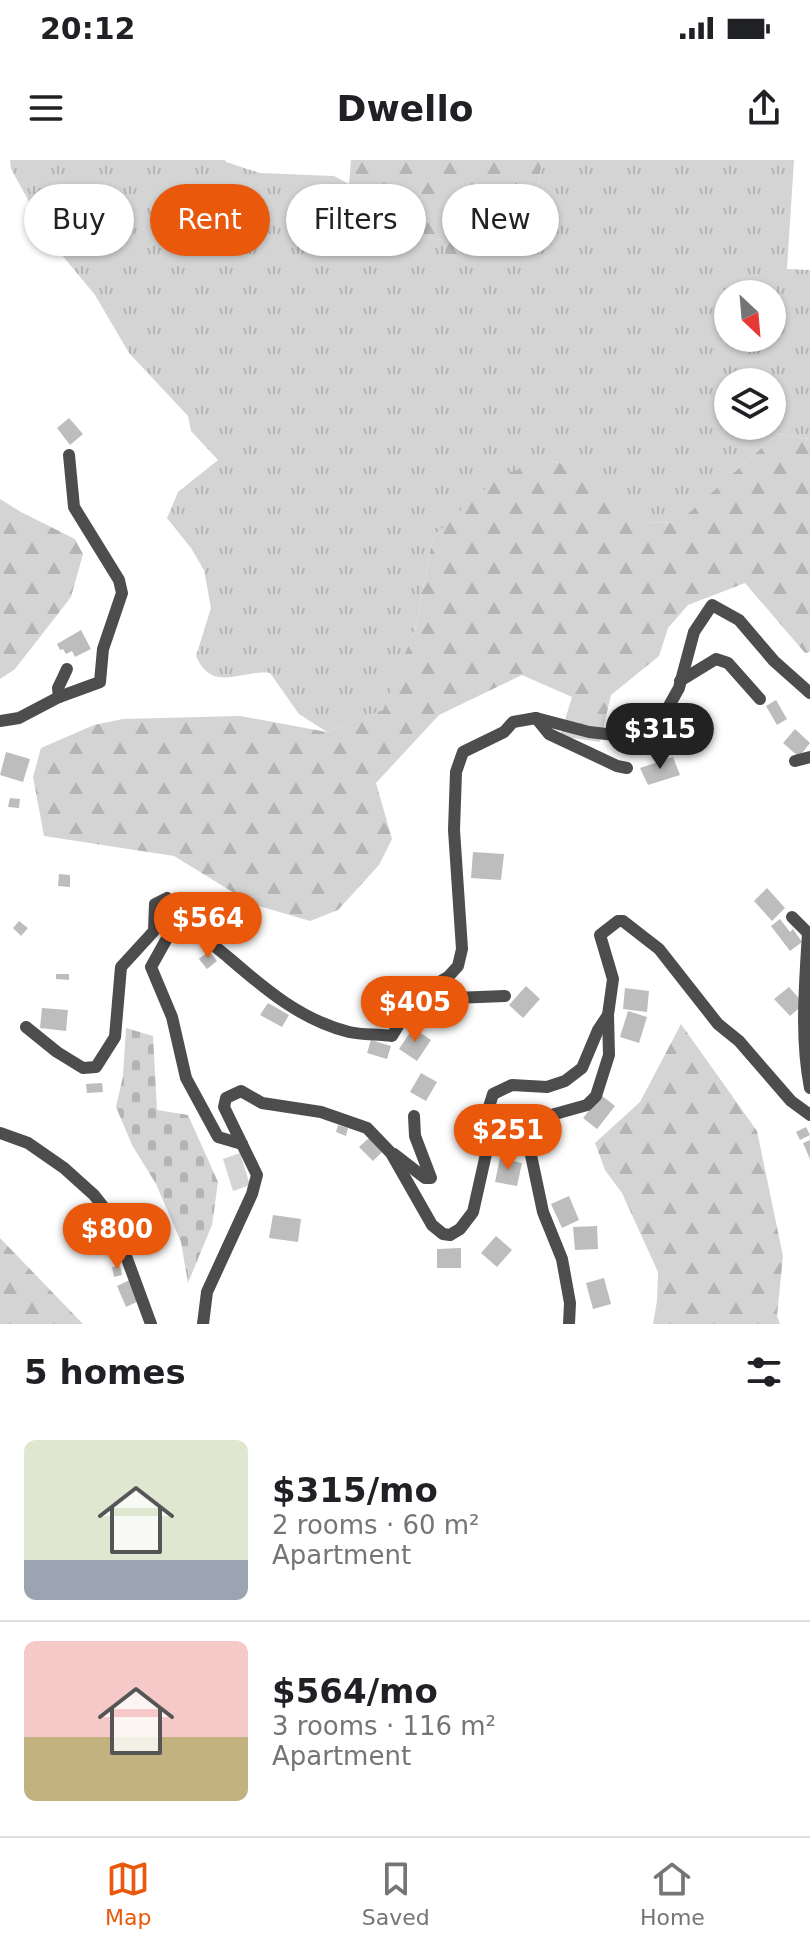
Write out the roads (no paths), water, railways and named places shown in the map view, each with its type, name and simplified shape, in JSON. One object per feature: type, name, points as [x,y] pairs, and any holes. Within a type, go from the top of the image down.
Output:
[{"type":"street","points":[[0,721],[19,718],[59,697],[100,682],[103,649],[122,593],[119,580],[74,507],[69,455]]},
{"type":"street","points":[[26,1027],[83,1068],[96,1067],[115,1037],[121,967],[154,931],[155,904],[167,898],[180,915],[270,993],[308,1017],[350,1032],[392,1036],[416,996],[448,977],[458,966],[462,949],[454,830],[456,772],[463,752],[504,732],[513,722],[536,718],[589,732],[632,737],[656,729],[680,681],[694,632],[712,605],[739,620],[774,661],[810,693]]},
{"type":"street","points":[[680,681],[716,659],[728,663],[760,699]]},
{"type":"street","points":[[59,697],[58,688],[67,669]]},
{"type":"street","points":[[536,718],[549,734],[627,768]]},
{"type":"street","points":[[795,761],[810,757]]},
{"type":"street","points":[[180,915],[151,967],[172,1017],[186,1078],[218,1137],[242,1144]]},
{"type":"street","points":[[792,917],[808,933],[804,1013],[810,1088]]},
{"type":"street","points":[[569,1324],[570,1303],[562,1259],[543,1212],[528,1141],[529,1126],[537,1119],[587,1105],[596,1096],[609,1055],[608,1015],[613,979],[600,935],[618,921],[623,921],[659,949],[718,1024],[739,1041],[791,1101],[810,1115]]},
{"type":"street","points":[[431,987],[454,998],[505,996]]},
{"type":"street","points":[[203,1324],[207,1292],[252,1194],[257,1175],[224,1107],[226,1098],[241,1091],[262,1103],[321,1112],[367,1128],[391,1153],[432,1225],[443,1234],[450,1235],[460,1229],[473,1212],[488,1145],[488,1110],[493,1094],[512,1085],[547,1087],[565,1081],[582,1068],[608,1015]]},
{"type":"street","points":[[391,1153],[425,1178],[431,1178],[415,1136],[414,1116]]},
{"type":"street","points":[[0,1133],[28,1143],[64,1168],[94,1195],[112,1218],[151,1324]]}]
